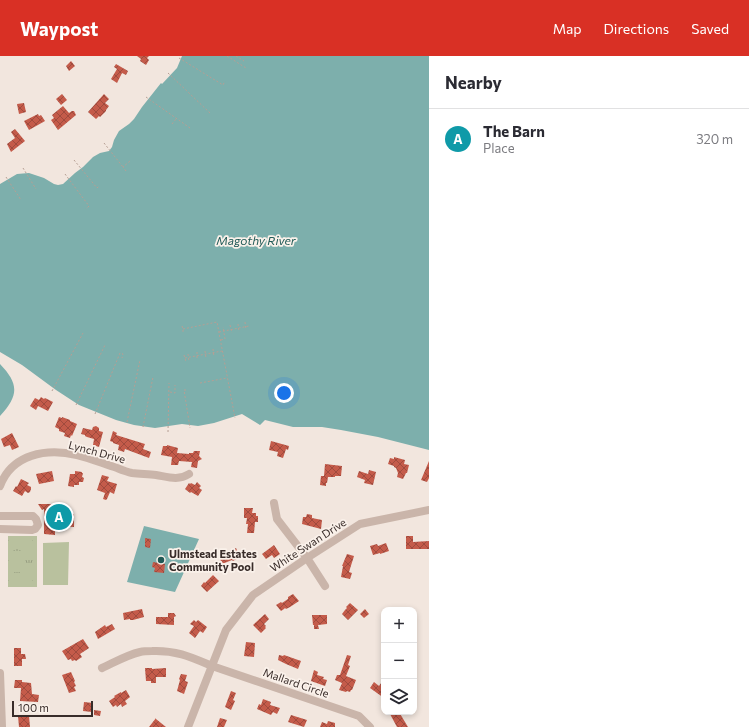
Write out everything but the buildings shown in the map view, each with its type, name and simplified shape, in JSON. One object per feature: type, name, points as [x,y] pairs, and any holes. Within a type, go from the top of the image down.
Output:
[{"type":"street","name":"Lynch Drive","points":[[0,486],[8,471],[20,461],[30,456],[39,454],[57,453],[76,455],[132,473],[150,474],[179,479],[189,474]]},
{"type":"street","points":[[274,503],[277,519],[307,558],[325,586]]},
{"type":"street","name":"White Swan Drive","points":[[188,727],[226,630],[253,595],[360,524],[429,510]]},
{"type":"street","points":[[0,516],[33,516],[38,525],[32,530],[0,529]]},
{"type":"street","name":"Mallard Circle","points":[[102,668],[126,656],[141,651],[159,650],[176,652],[212,666],[359,716],[370,727]]},
{"type":"street","points":[[0,673],[2,727]]},
{"type":"path","points":[[227,56],[246,68]]},
{"type":"path","points":[[233,60],[235,56],[244,61]]},
{"type":"path","points":[[179,58],[224,84],[225,81]]},
{"type":"path","points":[[168,73],[210,113]]},
{"type":"path","points":[[146,97],[190,128]]},
{"type":"path","points":[[172,124],[177,119]]},
{"type":"path","points":[[104,143],[126,171]]},
{"type":"path","points":[[74,160],[97,188],[99,186]]},
{"type":"path","points":[[124,167],[130,162]]},
{"type":"path","points":[[23,168],[36,188]]},
{"type":"path","points":[[65,174],[89,206],[86,209]]},
{"type":"path","points":[[6,177],[21,200]]},
{"type":"path","points":[[208,320],[209,324]]},
{"type":"path","points":[[183,329],[217,322],[235,418]]},
{"type":"path","points":[[245,322],[246,330]]},
{"type":"path","points":[[238,324],[239,332]]},
{"type":"path","points":[[230,325],[232,333]]},
{"type":"path","points":[[182,326],[183,332]]},
{"type":"path","points":[[219,332],[249,326]]},
{"type":"path","points":[[220,340],[225,339],[224,327]]},
{"type":"path","points":[[52,391],[84,333]]},
{"type":"path","points":[[74,340],[78,343]]},
{"type":"path","points":[[76,404],[105,345]]},
{"type":"path","points":[[213,349],[214,357]]},
{"type":"path","points":[[204,351],[206,358]]},
{"type":"path","points":[[185,358],[223,351]]},
{"type":"path","points":[[196,352],[198,360]]},
{"type":"path","points":[[95,414],[120,353],[123,354],[122,358]]},
{"type":"path","points":[[188,354],[189,361]]},
{"type":"path","points":[[184,355],[186,362]]},
{"type":"path","points":[[127,422],[140,360]]},
{"type":"path","points":[[143,428],[153,377]]},
{"type":"path","points":[[200,384],[228,378]]},
{"type":"path","points":[[168,432],[169,383]]},
{"type":"path","points":[[169,392],[175,393],[176,385]]},
{"type":"path","points":[[186,390],[184,390],[190,428]]},
{"type":"green space","points":[[8,536],[37,536],[37,587],[8,587]]},
{"type":"green space","points":[[12,539],[32,539],[32,548],[13,548]]},
{"type":"green space","points":[[69,542],[68,585],[43,585],[43,543]]},
{"type":"green space","points":[[13,551],[32,551],[32,560],[13,560]]},
{"type":"green space","points":[[13,563],[32,563],[32,572],[13,572]]},
{"type":"green space","points":[[13,575],[32,575],[32,584],[13,584]]},
{"type":"water","name":"Magothy River","points":[[182,56],[429,56],[429,450],[378,437],[322,427],[293,427],[265,420],[260,425],[242,414],[214,423],[198,426],[182,424],[155,428],[134,425],[116,420],[79,405],[22,365],[0,352],[0,184],[17,174],[29,173],[44,178],[54,184],[63,184],[93,157],[100,153],[109,151],[119,131],[134,119],[161,83],[162,84],[177,68]]},
{"type":"water","points":[[0,364],[11,378],[14,390],[11,402],[0,416]]},
{"type":"water","name":"Ulmstead Estates Community Pool","points":[[144,526],[199,539],[175,592],[127,582]]},
{"type":"place","name":"The Barn","points":[[59,517]]},
{"type":"place","name":"Ulmstead Estates Community Pool","points":[[161,560]]}]
